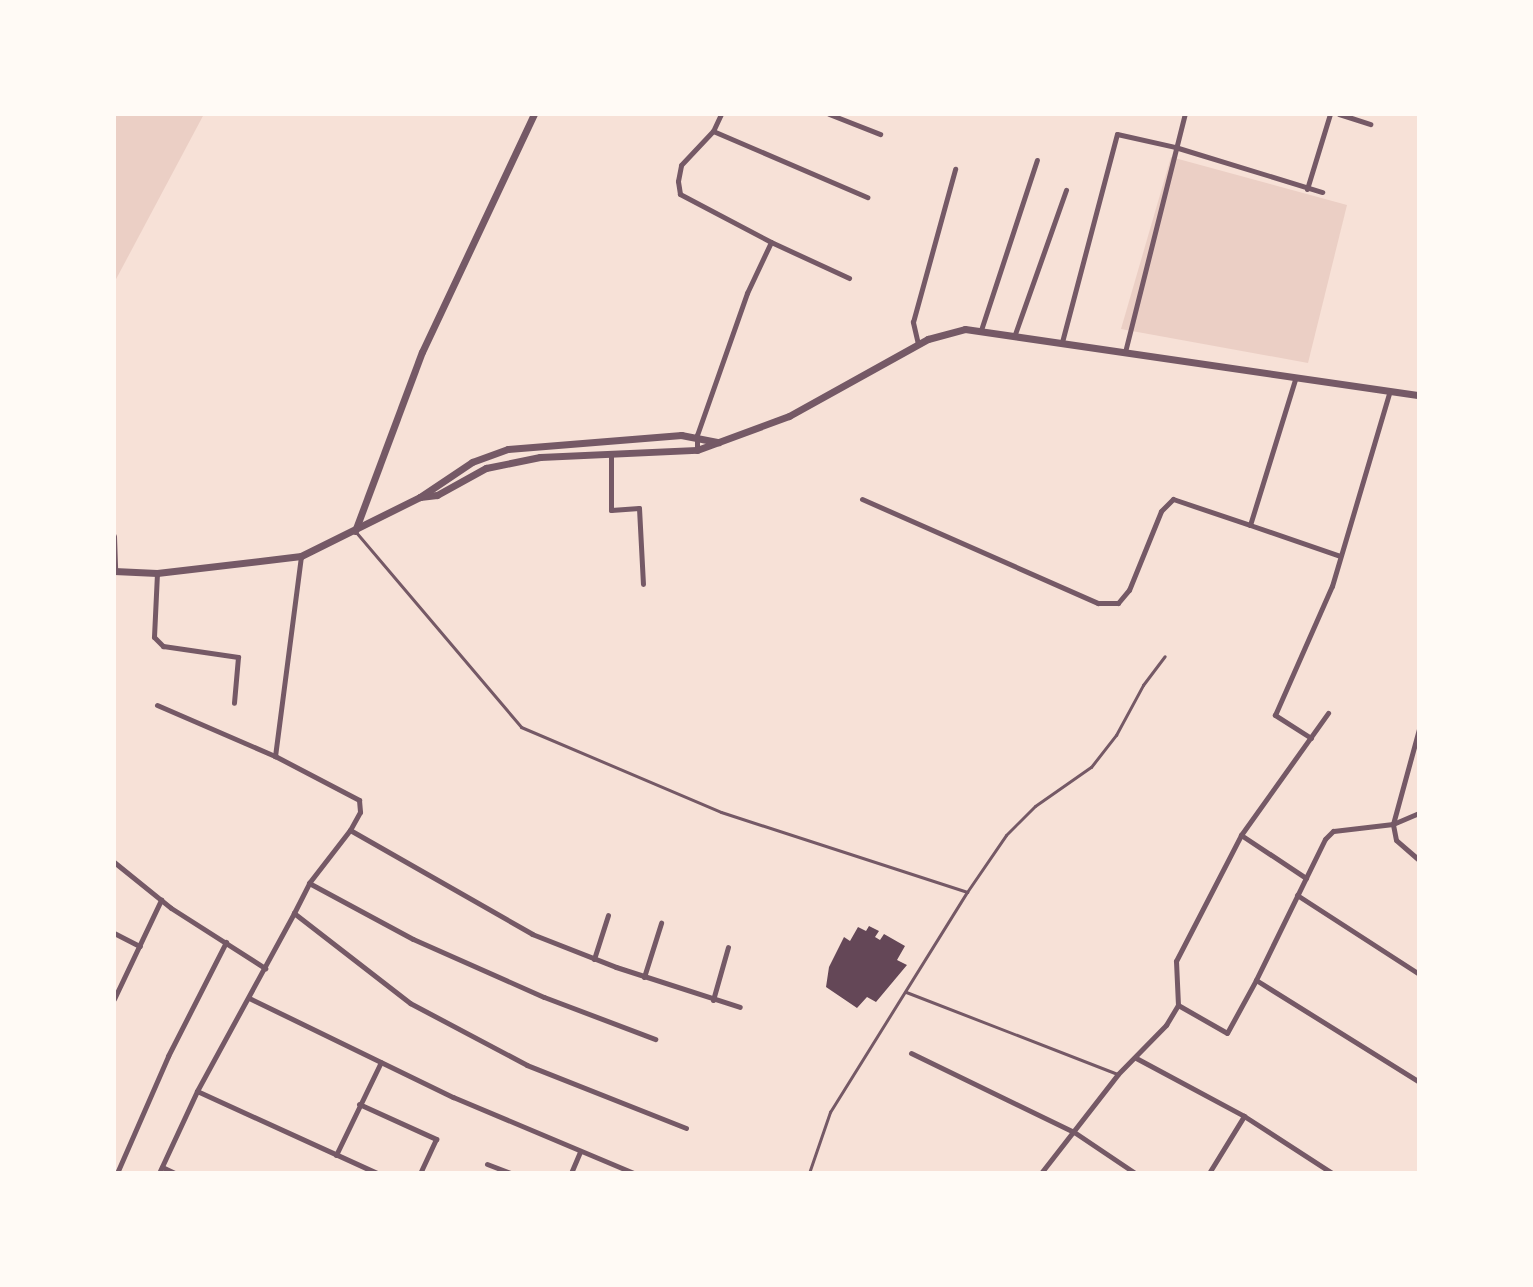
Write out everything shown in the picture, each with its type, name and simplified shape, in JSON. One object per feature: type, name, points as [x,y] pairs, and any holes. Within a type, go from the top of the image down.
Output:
[{"type":"street","points":[[355,531],[422,352],[534,114]]},
{"type":"street","points":[[721,114],[713,131],[681,165],[678,182],[680,194],[771,242],[849,278]]},
{"type":"street","points":[[829,114],[880,134]]},
{"type":"street","points":[[1125,352],[1185,114]]},
{"type":"street","points":[[1306,189],[1330,114]]},
{"type":"street","points":[[1339,114],[1370,124]]},
{"type":"street","points":[[713,131],[867,196]]},
{"type":"street","points":[[1062,342],[1117,135],[1175,147],[1306,189],[1322,192]]},
{"type":"street","points":[[981,330],[1037,160]]},
{"type":"street","points":[[918,344],[913,322],[955,169]]},
{"type":"street","points":[[1015,334],[1066,190]]},
{"type":"street","points":[[697,450],[697,435],[747,293],[771,242]]},
{"type":"street","points":[[420,497],[436,495],[486,468],[540,457],[697,450],[789,416],[918,344],[945,333],[981,330],[1015,334],[1295,380],[1419,395]]},
{"type":"street","points":[[1250,525],[1295,380]]},
{"type":"street","points":[[1311,738],[1275,716],[1332,586],[1389,393]]},
{"type":"street","points":[[114,536],[114,571],[158,573],[301,556],[420,497],[472,462],[508,449],[697,435],[718,442]]},
{"type":"street","points":[[611,454],[610,510],[639,508],[643,584]]},
{"type":"street","points":[[862,499],[1098,603],[1118,603],[1129,590],[1161,511],[1173,499],[1340,556]]},
{"type":"street","points":[[275,756],[301,556]]},
{"type":"street","points":[[158,573],[154,637],[163,646],[238,657],[234,703]]},
{"type":"street","points":[[157,705],[275,756],[359,800],[360,812],[350,830],[309,883],[197,1091],[160,1170],[175,1173]]},
{"type":"street","points":[[1041,1173],[1118,1074],[1136,1058],[1178,1005],[1176,961],[1241,835],[1328,713]]},
{"type":"street","points":[[1419,729],[1393,824],[1396,840],[1419,860]]},
{"type":"street","points":[[1178,1005],[1227,1033],[1306,878],[1333,831],[1393,824],[1419,813]]},
{"type":"street","points":[[350,830],[532,934],[644,977],[740,1007]]},
{"type":"street","points":[[1241,835],[1306,878]]},
{"type":"street","points":[[114,862],[161,900],[265,968]]},
{"type":"street","points":[[309,883],[413,939],[544,997],[655,1040]]},
{"type":"street","points":[[1298,895],[1419,974]]},
{"type":"street","points":[[114,999],[161,900]]},
{"type":"street","points":[[294,913],[410,1003],[527,1065],[686,1128]]},
{"type":"street","points":[[594,959],[608,915]]},
{"type":"street","points":[[644,977],[661,923]]},
{"type":"street","points":[[114,933],[140,946]]},
{"type":"street","points":[[117,1173],[168,1056],[226,942]]},
{"type":"street","points":[[713,1000],[728,947]]},
{"type":"street","points":[[1256,980],[1419,1082]]},
{"type":"street","points":[[249,998],[381,1062],[580,1152],[634,1173]]},
{"type":"street","points":[[911,1053],[1074,1132],[1135,1173]]},
{"type":"street","points":[[1136,1058],[1244,1116],[1332,1173]]},
{"type":"street","points":[[336,1155],[381,1062]]},
{"type":"street","points":[[197,1091],[377,1173]]},
{"type":"street","points":[[360,1104],[436,1139],[420,1173]]},
{"type":"street","points":[[1209,1173],[1244,1116]]},
{"type":"street","points":[[571,1173],[580,1152]]},
{"type":"street","points":[[487,1164],[511,1173]]},
{"type":"lane","points":[[355,531],[521,727],[711,809],[967,892]]},
{"type":"lane","points":[[809,1173],[830,1112],[967,892],[1006,835],[1035,806],[1091,767],[1116,735],[1143,685],[1165,656]]},
{"type":"lane","points":[[906,992],[1118,1074]]},
{"type":"shaded area","points":[[114,114],[204,114],[114,283]]},
{"type":"shaded area","points":[[1171,157],[1347,205],[1308,363],[1121,329]]},
{"type":"building","points":[[869,926],[879,931],[875,937],[880,940],[884,934],[905,946],[897,960],[907,965],[876,1002],[867,997],[857,1008],[826,987],[829,967],[844,937],[850,941],[858,927],[866,931]]}]
